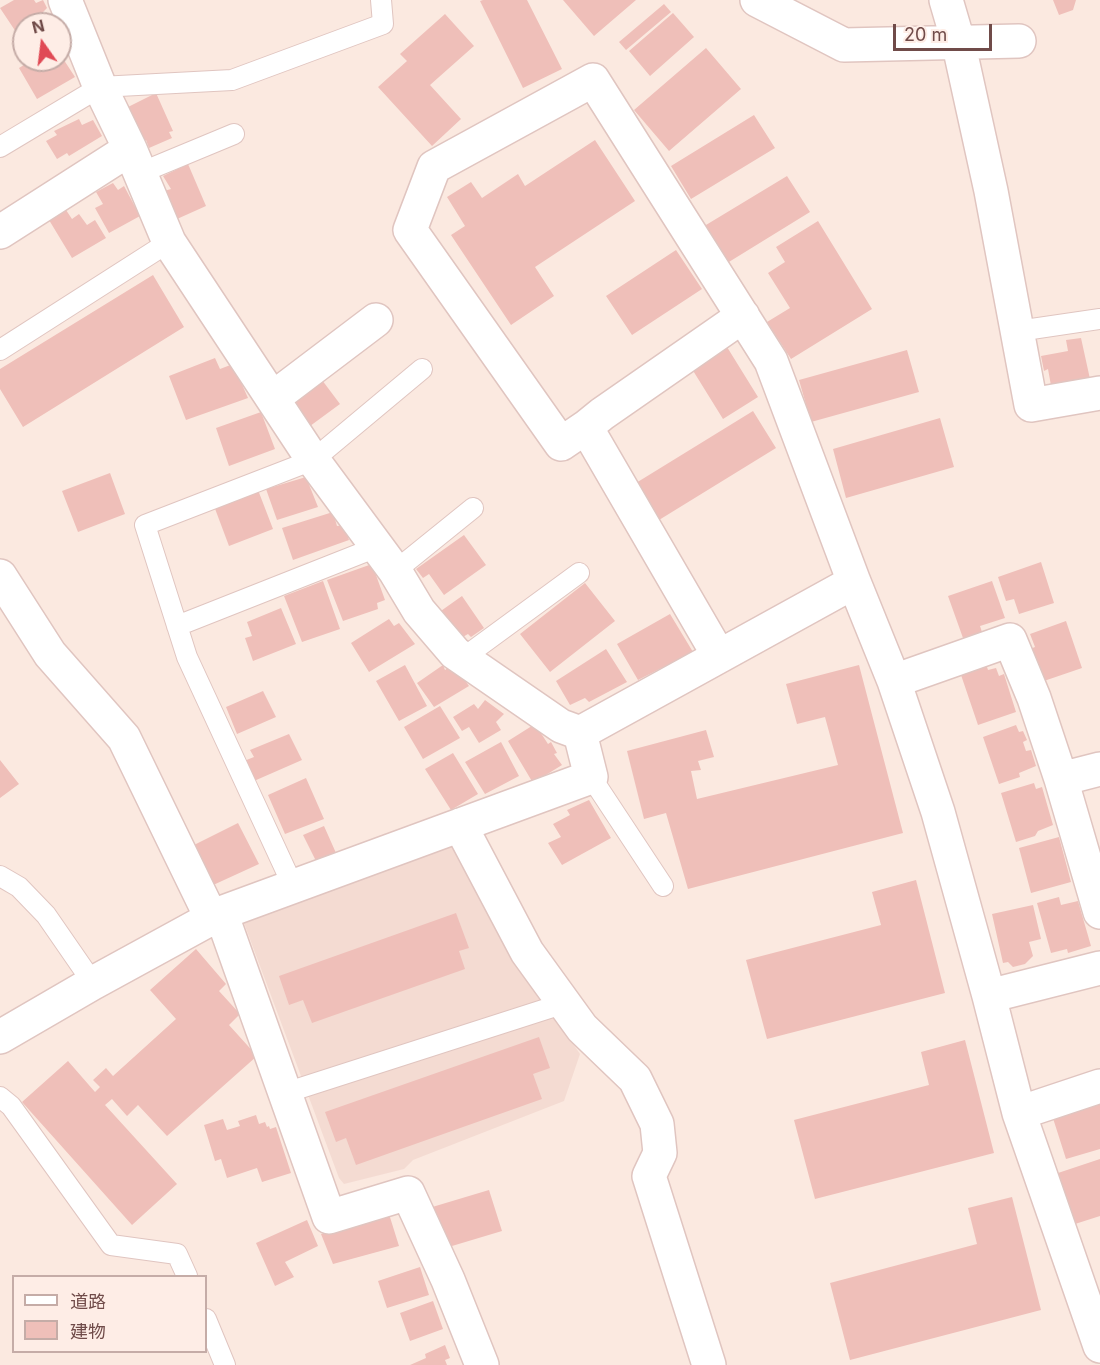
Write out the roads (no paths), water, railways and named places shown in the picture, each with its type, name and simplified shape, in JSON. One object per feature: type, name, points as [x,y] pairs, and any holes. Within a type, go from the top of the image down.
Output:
[{"type":"street","points":[[65,0],[100,87],[135,161],[169,242],[312,459],[386,559],[419,611],[455,653],[561,726],[580,733],[854,582]]},
{"type":"street","points":[[757,0],[844,45],[1019,41]]},
{"type":"street","points":[[946,0],[958,41],[991,191],[1031,405],[1100,393]]},
{"type":"street","points":[[743,316],[561,444],[410,230],[434,167],[593,80],[743,316],[771,361],[854,582],[894,681],[938,812],[1019,1113],[1100,1346]]},
{"type":"street","points":[[0,232],[135,161]]},
{"type":"street","points":[[273,398],[376,320]]},
{"type":"street","points":[[586,427],[719,656]]},
{"type":"street","points":[[0,576],[50,654],[124,738],[217,916],[329,1216],[408,1193],[448,1280],[482,1365]]},
{"type":"street","points":[[894,681],[1011,640],[1034,698],[1061,779],[1100,912]]},
{"type":"street","points":[[0,1037],[93,983],[217,916],[591,777],[580,733]]},
{"type":"street","points":[[1061,779],[1100,768]]},
{"type":"street","points":[[460,825],[527,952],[582,1028],[635,1079],[657,1124],[660,1153],[649,1176],[708,1365]]},
{"type":"street","points":[[989,996],[1100,968]]},
{"type":"street","points":[[1019,1113],[1100,1086]]},
{"type":"lane","points":[[0,147],[100,87],[232,80],[383,24],[381,0]]},
{"type":"lane","points":[[135,161],[234,134]]},
{"type":"lane","points":[[0,350],[169,242]]},
{"type":"lane","points":[[1018,332],[1100,319]]},
{"type":"lane","points":[[293,886],[187,657],[145,525],[312,459],[422,369]]},
{"type":"lane","points":[[177,626],[386,559],[473,508]]},
{"type":"lane","points":[[463,658],[579,573]]},
{"type":"lane","points":[[591,777],[663,886]]},
{"type":"lane","points":[[0,876],[19,887],[46,915],[93,983]]},
{"type":"lane","points":[[285,1093],[564,1003]]},
{"type":"lane","points":[[0,1097],[11,1106],[111,1245],[177,1254],[187,1275]]},
{"type":"lane","points":[[207,1321],[225,1365]]}]
